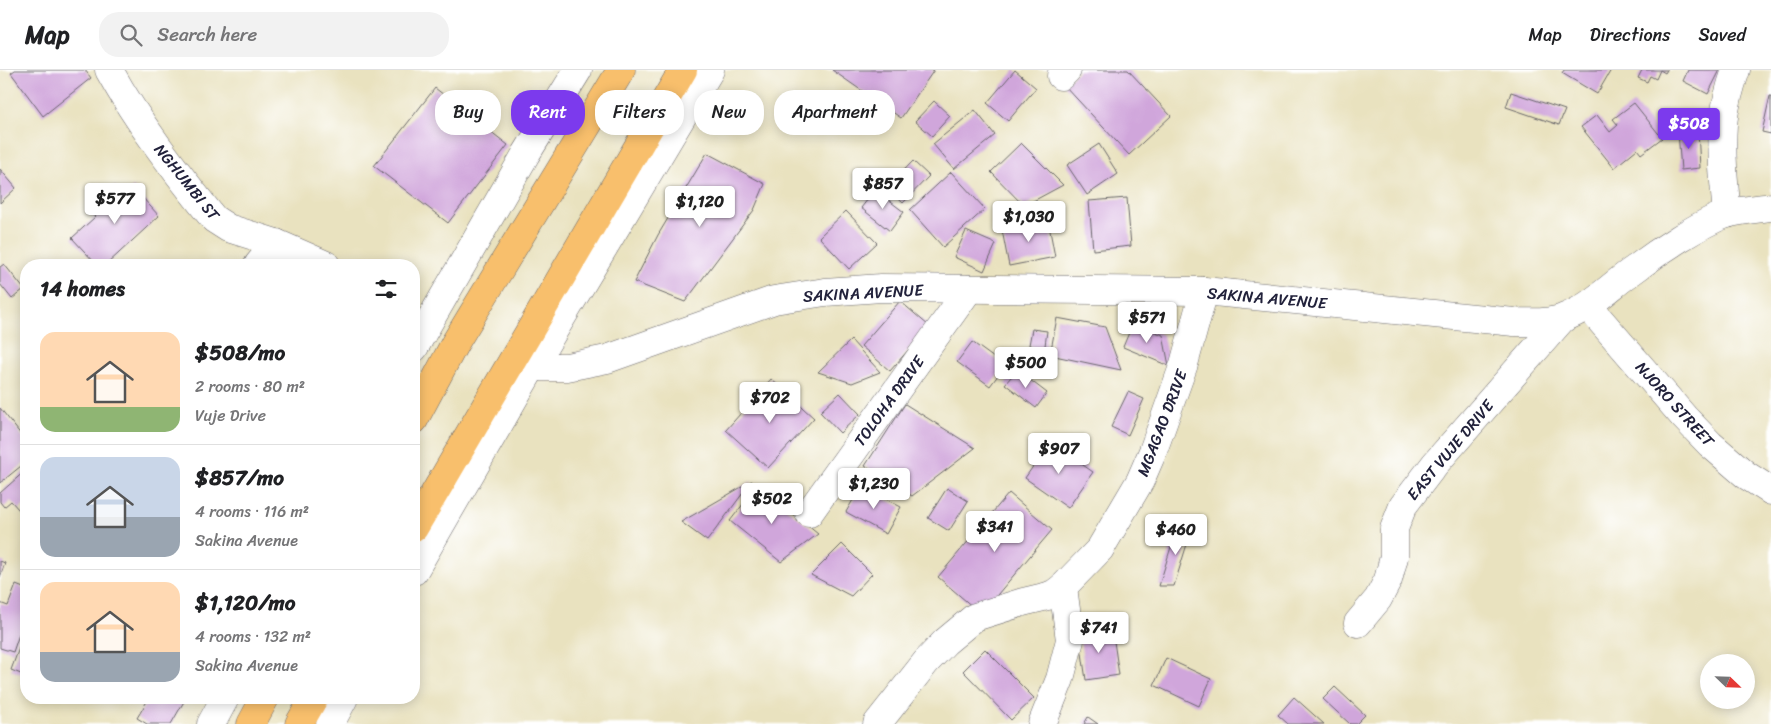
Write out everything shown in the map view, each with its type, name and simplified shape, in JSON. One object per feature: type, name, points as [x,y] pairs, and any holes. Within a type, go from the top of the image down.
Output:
[{"type":"highway","points":[[420,409],[455,343],[621,70]]},
{"type":"highway","points":[[420,518],[683,70]]},
{"type":"highway","points":[[250,724],[262,704]]},
{"type":"highway","points":[[299,724],[311,704]]},
{"type":"street","name":"NGHUMBI ST","points":[[109,70],[141,124],[214,219],[228,228],[276,243],[312,259]]},
{"type":"street","points":[[420,330],[578,70]]},
{"type":"street","points":[[420,562],[532,368],[710,70]]},
{"type":"street","points":[[1727,214],[1723,160],[1724,122],[1729,91],[1736,70]]},
{"type":"street","name":"SAKINA AVENUE","points":[[532,368],[567,367],[608,359],[774,300],[825,292],[871,289],[1204,291],[1514,322],[1542,322],[1562,319],[1588,306],[1634,268],[1670,245],[1727,214],[1771,207]]},
{"type":"street","points":[[263,259],[276,243]]},
{"type":"street","name":"TOLOHA DRIVE","points":[[809,513],[969,289]]},
{"type":"street","name":"MGAGAO DRIVE","points":[[877,724],[926,662],[945,642],[975,618],[1048,596],[1063,587],[1100,549],[1140,480],[1153,451],[1184,364],[1204,291]]},
{"type":"street","name":"NJORO STREET","points":[[1588,306],[1684,417],[1710,444],[1746,475],[1771,491]]},
{"type":"street","name":"EAST VUJE DRIVE","points":[[1358,623],[1378,599],[1388,580],[1394,557],[1394,529],[1403,506],[1435,464],[1562,319]]},
{"type":"street","points":[[1042,724],[1060,679],[1070,640],[1063,587]]},
{"type":"street","points":[[211,724],[222,704]]},
{"type":"street","points":[[330,724],[341,704]]},
{"type":"building","points":[[15,70],[85,70],[91,78],[43,116],[11,73]]},
{"type":"building","points":[[832,70],[934,70],[901,118],[895,114],[895,90],[861,90]]},
{"type":"building","points":[[1015,70],[1036,88],[1008,121],[987,103]]},
{"type":"building","points":[[1079,70],[1128,70],[1171,116],[1129,155],[1064,85]]},
{"type":"building","points":[[1564,70],[1611,70],[1597,94],[1562,73]]},
{"type":"building","points":[[1642,70],[1660,70],[1656,79],[1650,76],[1647,82],[1638,78]]},
{"type":"building","points":[[1688,70],[1720,70],[1708,94],[1683,81]]},
{"type":"building","points":[[435,88],[438,90],[435,90],[435,135],[495,135],[508,145],[448,223],[374,166]]},
{"type":"building","points":[[1511,92],[1565,110],[1559,125],[1506,107]]},
{"type":"building","points":[[1771,96],[1771,134],[1762,132]]},
{"type":"building","points":[[934,101],[950,116],[932,136],[915,121]]},
{"type":"building","points":[[1634,103],[1662,138],[1641,154],[1637,149],[1614,168],[1581,127],[1597,115],[1610,132],[1618,125],[1613,119]]},
{"type":"building","points":[[975,110],[995,135],[954,169],[933,144]]},
{"type":"building","points":[[1698,130],[1700,168],[1681,170],[1678,132]]},
{"type":"building","points":[[1021,143],[1063,185],[1024,206],[991,172]]},
{"type":"building","points":[[1099,144],[1118,174],[1087,195],[1067,165]]},
{"type":"building","points":[[707,153],[765,184],[754,210],[685,302],[634,282],[658,235]]},
{"type":"building","points":[[913,161],[929,176],[903,203],[887,188]]},
{"type":"building","points":[[0,169],[16,188],[0,203]]},
{"type":"building","points":[[951,172],[985,209],[943,247],[910,210]]},
{"type":"building","points":[[115,186],[124,196],[133,187],[159,216],[112,259],[91,259],[72,238],[95,217],[89,210]]},
{"type":"building","points":[[875,190],[904,212],[890,231],[861,208]]},
{"type":"building","points":[[1127,198],[1131,246],[1093,250],[1089,201]]},
{"type":"building","points":[[846,211],[877,243],[849,269],[819,237]]},
{"type":"building","points":[[1048,220],[1055,257],[1009,266],[1002,230]]},
{"type":"building","points":[[966,231],[996,244],[984,271],[954,257]]},
{"type":"building","points":[[4,264],[20,284],[20,292],[12,299],[0,284],[0,267]]},
{"type":"building","points":[[900,301],[929,326],[890,371],[861,346]]},
{"type":"building","points":[[1057,318],[1105,327],[1121,370],[1050,355]]},
{"type":"building","points":[[1133,323],[1163,335],[1169,366],[1123,347]]},
{"type":"building","points":[[1032,329],[1047,331],[1044,353],[1029,345]]},
{"type":"building","points":[[851,340],[880,372],[852,383],[818,372]]},
{"type":"building","points":[[972,342],[1005,366],[990,386],[957,362]]},
{"type":"building","points":[[1017,370],[1047,393],[1036,408],[1005,384]]},
{"type":"building","points":[[771,379],[814,418],[768,468],[726,430]]},
{"type":"building","points":[[1128,392],[1144,399],[1128,435],[1111,427]]},
{"type":"building","points":[[840,393],[860,414],[840,433],[820,412]]},
{"type":"building","points":[[905,404],[975,448],[912,496],[865,466]]},
{"type":"building","points":[[0,408],[20,433],[20,467],[0,483]]},
{"type":"building","points":[[1050,442],[1093,472],[1068,508],[1025,478]]},
{"type":"building","points":[[20,475],[20,509],[11,501],[4,507],[0,502],[0,493]]},
{"type":"building","points":[[752,481],[707,541],[681,522]]},
{"type":"building","points":[[758,485],[818,534],[781,562],[730,521]]},
{"type":"building","points":[[861,486],[901,507],[886,534],[846,512]]},
{"type":"building","points":[[947,488],[968,501],[949,531],[928,518]]},
{"type":"building","points":[[1009,493],[1052,530],[981,614],[938,577]]},
{"type":"building","points":[[1178,524],[1192,528],[1174,586],[1159,586]]},
{"type":"building","points":[[842,544],[872,574],[851,596],[811,575]]},
{"type":"building","points":[[0,561],[5,563],[0,577]]},
{"type":"building","points":[[16,585],[20,587],[20,632],[13,652],[0,648],[0,603],[8,606]]},
{"type":"building","points":[[1112,628],[1119,675],[1086,680],[1079,633]]},
{"type":"building","points":[[20,645],[20,674],[11,670]]},
{"type":"building","points":[[985,649],[1034,698],[1011,720],[963,671]]},
{"type":"building","points":[[1166,658],[1211,679],[1199,706],[1154,685]]},
{"type":"building","points":[[1335,687],[1365,715],[1356,724],[1350,724],[1323,699]]},
{"type":"building","points":[[1294,697],[1324,724],[1288,724],[1278,715]]},
{"type":"building","points":[[145,704],[183,704],[171,724],[147,724],[137,718]]},
{"type":"building","points":[[1088,717],[1098,724],[1084,724]]}]
